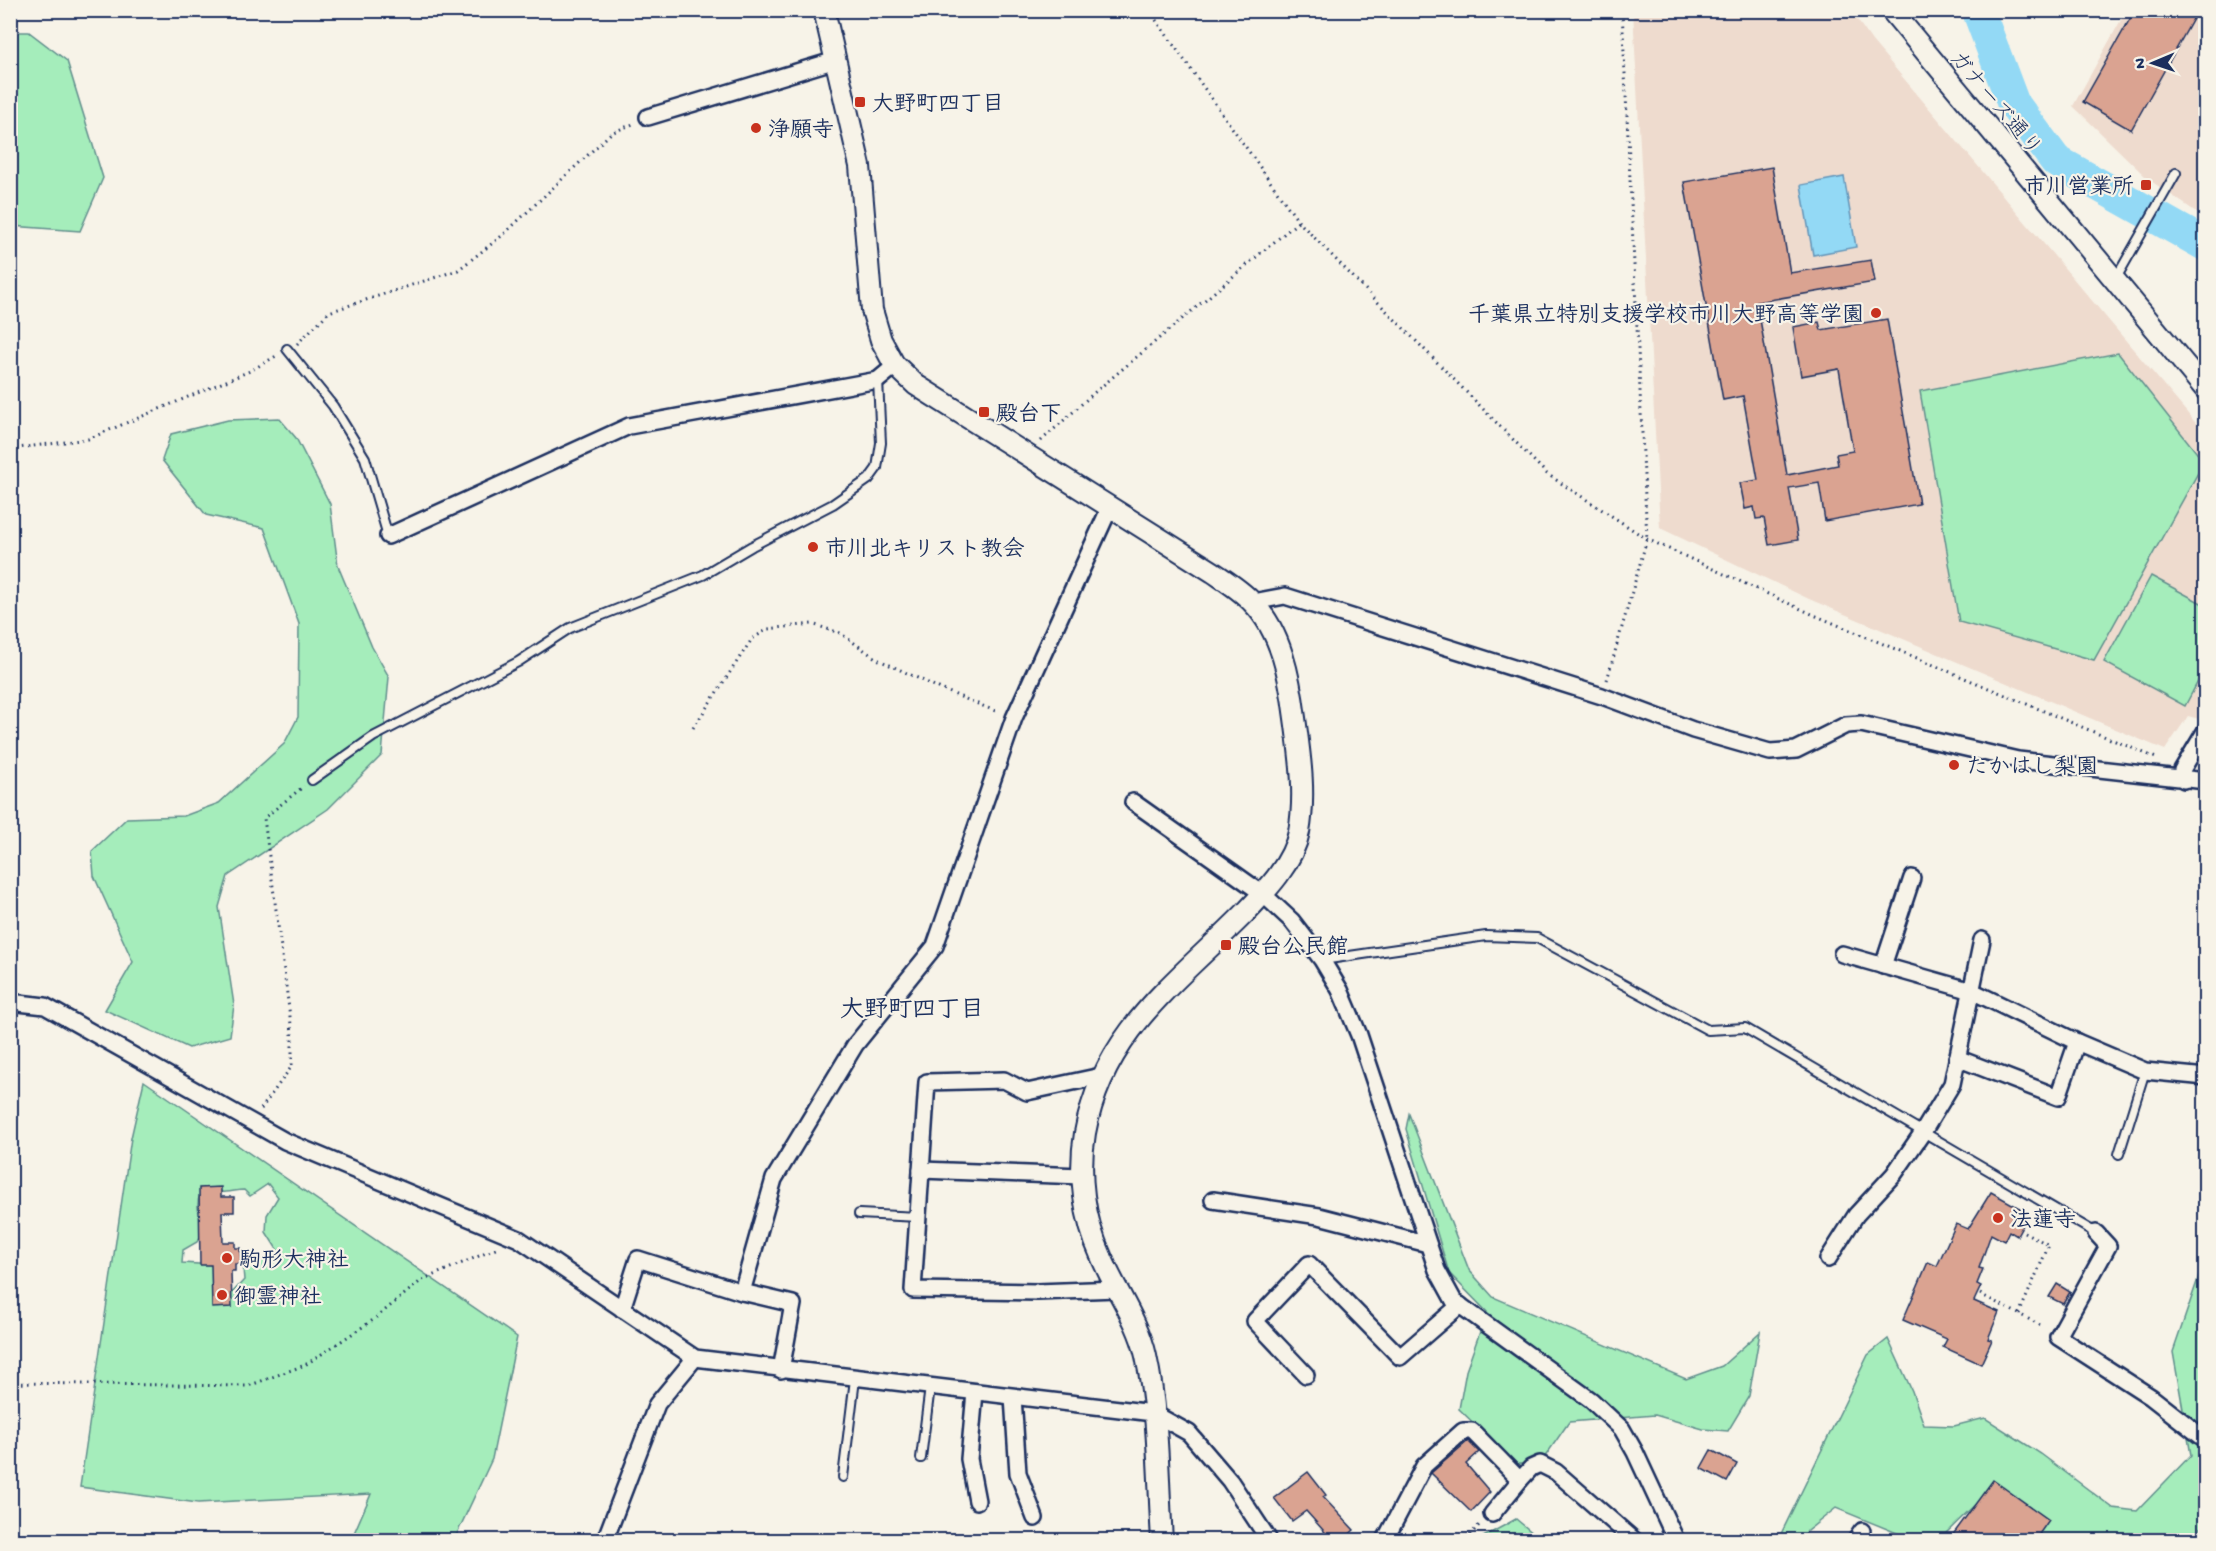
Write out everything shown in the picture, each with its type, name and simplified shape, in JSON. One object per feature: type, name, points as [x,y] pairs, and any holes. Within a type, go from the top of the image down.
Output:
[{"type":"street","points":[[824,10],[860,166],[872,310],[881,340],[896,366],[916,385],[1213,572],[1253,602],[1274,634],[1291,686],[1302,794],[1299,834],[1285,866],[1263,894],[1163,991],[1124,1037],[1101,1076],[1085,1133],[1082,1176],[1087,1214],[1100,1255],[1132,1317],[1146,1355],[1153,1413],[1162,1540]]},
{"type":"street","name":"ガナーズ通り","points":[[1891,10],[2205,390]]},
{"type":"street","points":[[648,117],[836,60]]},
{"type":"street","points":[[388,536],[629,426],[878,380],[896,366]]},
{"type":"street","points":[[742,1292],[774,1179],[855,1045],[935,946],[1014,718],[1110,507]]},
{"type":"street","points":[[1253,602],[1285,596],[1602,696],[1693,730],[1770,752],[1796,750],[1846,725],[1861,724],[2018,760],[2183,775],[2205,781]]},
{"type":"street","points":[[2183,775],[2205,730]]},
{"type":"street","points":[[1133,802],[1263,894],[1292,921],[1322,960],[1340,990],[1359,1035],[1437,1270],[1454,1301],[1591,1400],[1622,1429],[1676,1540]]},
{"type":"street","points":[[1883,966],[1912,878]]},
{"type":"street","points":[[1828,1259],[1856,1215],[1894,1174],[1952,1084],[1982,940]]},
{"type":"street","points":[[1842,954],[1972,991],[2077,1042],[2145,1071],[2205,1077]]},
{"type":"street","points":[[10,1002],[45,1006],[285,1141],[519,1239],[695,1358],[1153,1413],[1189,1432],[1230,1481],[1269,1540]]},
{"type":"street","points":[[1957,1058],[2058,1097],[2077,1042]]},
{"type":"street","points":[[1101,1076],[1027,1092],[1004,1080],[927,1082],[913,1290],[1037,1292],[1117,1289]]},
{"type":"street","points":[[921,1170],[1082,1176]]},
{"type":"street","points":[[1213,1200],[1319,1216],[1428,1244]]},
{"type":"street","points":[[2096,1233],[2108,1246],[2058,1337],[2151,1397],[2205,1440]]},
{"type":"street","points":[[622,1309],[638,1259],[742,1292],[793,1305],[781,1370]]},
{"type":"street","points":[[1306,1375],[1255,1321],[1309,1264],[1400,1357],[1460,1305]]},
{"type":"street","points":[[606,1540],[657,1404],[695,1358]]},
{"type":"street","points":[[975,1392],[969,1460],[977,1501]]},
{"type":"street","points":[[1013,1397],[1018,1473],[1035,1518]]},
{"type":"street","points":[[1385,1540],[1424,1466],[1463,1431],[1472,1431],[1520,1480]]},
{"type":"street","points":[[1492,1514],[1531,1468],[1540,1464],[1556,1472],[1634,1540]]},
{"type":"lane","points":[[2115,281],[2176,172]]},
{"type":"lane","points":[[287,349],[333,406],[365,458],[388,536]]},
{"type":"lane","points":[[312,780],[373,737],[518,663],[570,628],[703,575],[752,546],[833,504],[869,479],[878,468],[881,443],[878,380]]},
{"type":"lane","points":[[1322,960],[1486,936],[1536,938],[1708,1030],[1745,1028],[2096,1233]]},
{"type":"lane","points":[[2119,1154],[2145,1071]]},
{"type":"lane","points":[[859,1214],[918,1217]]},
{"type":"lane","points":[[843,1477],[855,1379]]},
{"type":"lane","points":[[921,1458],[930,1388]]},
{"type":"path","points":[[1149,10],[1298,221],[1547,474],[1647,539],[1814,615],[2117,740],[2183,775]]},
{"type":"path","points":[[1602,696],[1647,539],[1622,10]]},
{"type":"path","points":[[10,449],[88,439],[250,371],[299,343],[329,312],[458,270],[503,235],[611,133],[648,117]]},
{"type":"path","points":[[1026,454],[1095,392],[1298,221]]},
{"type":"path","points":[[693,728],[752,639],[768,629],[812,624],[840,633],[877,659],[943,690],[1014,718]]},
{"type":"path","points":[[251,1122],[283,1083],[292,1066],[292,1032],[264,818],[312,780]]},
{"type":"path","points":[[2019,1314],[2049,1245],[2022,1232]]},
{"type":"path","points":[[10,1383],[248,1386],[304,1365],[373,1320],[422,1280],[519,1239]]},
{"type":"path","points":[[1980,1294],[2059,1334]]},
{"type":"shaded area","name":"千葉県立特別支援学校市川大野高等学園","points":[[1633,11],[1851,11],[1872,41],[2205,434],[2205,707],[2199,719],[2188,716],[2165,750],[1809,599],[1660,528]]},
{"type":"shaded area","points":[[2126,11],[2205,11],[2205,218],[2148,179],[2073,106]]},
{"type":"green space","points":[[11,32],[29,32],[67,61],[103,178],[80,231],[11,226]]},
{"type":"green space","points":[[2118,353],[2204,462],[2094,660],[1959,622],[1920,391]]},
{"type":"green space","points":[[279,418],[296,438],[330,504],[338,566],[372,647],[389,677],[382,755],[328,809],[228,876],[219,907],[234,1005],[230,1036],[189,1048],[105,1010],[133,962],[94,876],[92,851],[127,818],[184,816],[219,803],[284,744],[298,717],[299,624],[264,528],[206,515],[162,460],[171,434],[228,420]]},
{"type":"green space","points":[[2151,576],[2205,605],[2205,668],[2185,706],[2104,662]]},
{"type":"green space","points":[[144,1081],[517,1337],[492,1459],[454,1540],[351,1540],[371,1494],[198,1503],[80,1487],[131,1138]],"holes":[[[268,1184],[278,1197],[267,1215],[266,1232],[280,1254],[270,1260],[256,1260],[243,1268],[244,1280],[231,1294],[215,1265],[182,1263],[183,1250],[197,1242],[204,1231],[198,1209],[201,1193],[244,1190],[250,1196]]]},
{"type":"green space","points":[[1409,1114],[1469,1270],[1493,1297],[1686,1379],[1722,1366],[1760,1332],[1749,1396],[1728,1431],[1703,1429],[1655,1415],[1569,1422],[1540,1464],[1516,1464],[1459,1409],[1466,1371],[1487,1312],[1449,1273],[1406,1129]]},
{"type":"green space","points":[[2205,1272],[2205,1523],[2191,1540],[2046,1540],[1994,1486],[1939,1540],[1914,1540],[1836,1508],[1807,1531],[1803,1540],[1778,1540],[1868,1355],[1888,1339],[1912,1391],[1924,1425],[1954,1426],[1985,1418],[2041,1454],[2113,1508],[2137,1511],[2191,1455],[2173,1352],[2200,1273]]},
{"type":"green space","points":[[1516,1519],[1541,1540],[1478,1540]]},
{"type":"water","points":[[1844,177],[1856,247],[1813,255],[1801,185]]},
{"type":"building","points":[[2135,10],[2198,10],[2131,130],[2083,102]]},
{"type":"building","points":[[1772,167],[1790,273],[1871,260],[1875,282],[1757,302],[1787,475],[1838,465],[1836,454],[1853,451],[1839,369],[1801,376],[1793,327],[1819,322],[1821,330],[1887,319],[1919,504],[1825,521],[1819,483],[1789,488],[1798,540],[1769,545],[1764,518],[1756,519],[1754,507],[1745,509],[1740,483],[1758,480],[1743,396],[1723,400],[1684,182]]},
{"type":"building","points":[[221,1187],[221,1197],[234,1197],[234,1212],[222,1212],[223,1242],[235,1242],[235,1248],[240,1248],[241,1264],[235,1264],[235,1271],[231,1271],[232,1307],[212,1308],[211,1265],[200,1265],[199,1188]]},
{"type":"building","points":[[1991,1192],[2023,1210],[2017,1219],[2024,1223],[2017,1236],[2009,1231],[2004,1241],[1991,1234],[1979,1268],[1983,1269],[1977,1284],[1981,1286],[1974,1301],[1999,1312],[1988,1339],[1992,1340],[1981,1364],[1943,1347],[1947,1339],[1903,1320],[1928,1262],[1937,1266],[1956,1224],[1968,1229]]},
{"type":"building","points":[[2057,1284],[2070,1292],[2063,1304],[2049,1297]]},
{"type":"building","points":[[1468,1441],[1479,1452],[1466,1464],[1490,1492],[1471,1512],[1431,1473]]},
{"type":"building","points":[[1711,1450],[1737,1464],[1727,1482],[1701,1468]]},
{"type":"building","points":[[1308,1472],[1326,1495],[1323,1497],[1354,1530],[1343,1540],[1332,1540],[1306,1511],[1292,1521],[1274,1498]]},
{"type":"building","points":[[1993,1480],[2049,1520],[2035,1540],[1949,1540]]},
{"type":"waterway","points":[[1978,10],[2013,103],[2056,161],[2206,245]]},
{"type":"place","name":"大野町四丁目","points":[[860,102]]},
{"type":"place","name":"浄願寺","points":[[756,128]]},
{"type":"place","name":"市川営業所","points":[[2146,185]]},
{"type":"place","name":"千葉県立特別支援学校市川大野高等学園","points":[[1876,313]]},
{"type":"place","name":"殿台下","points":[[984,412]]},
{"type":"place","name":"市川北キリスト教会","points":[[813,547]]},
{"type":"place","name":"たかはし梨園","points":[[1954,765]]},
{"type":"place","name":"殿台公民館","points":[[1226,945]]},
{"type":"place","name":"法蓮寺","points":[[1998,1218]]},
{"type":"place","name":"駒形大神社","points":[[227,1258]]},
{"type":"place","name":"御霊神社","points":[[222,1295]]},
{"type":"district","name":"大野町四丁目","points":[[912,1008]]}]
